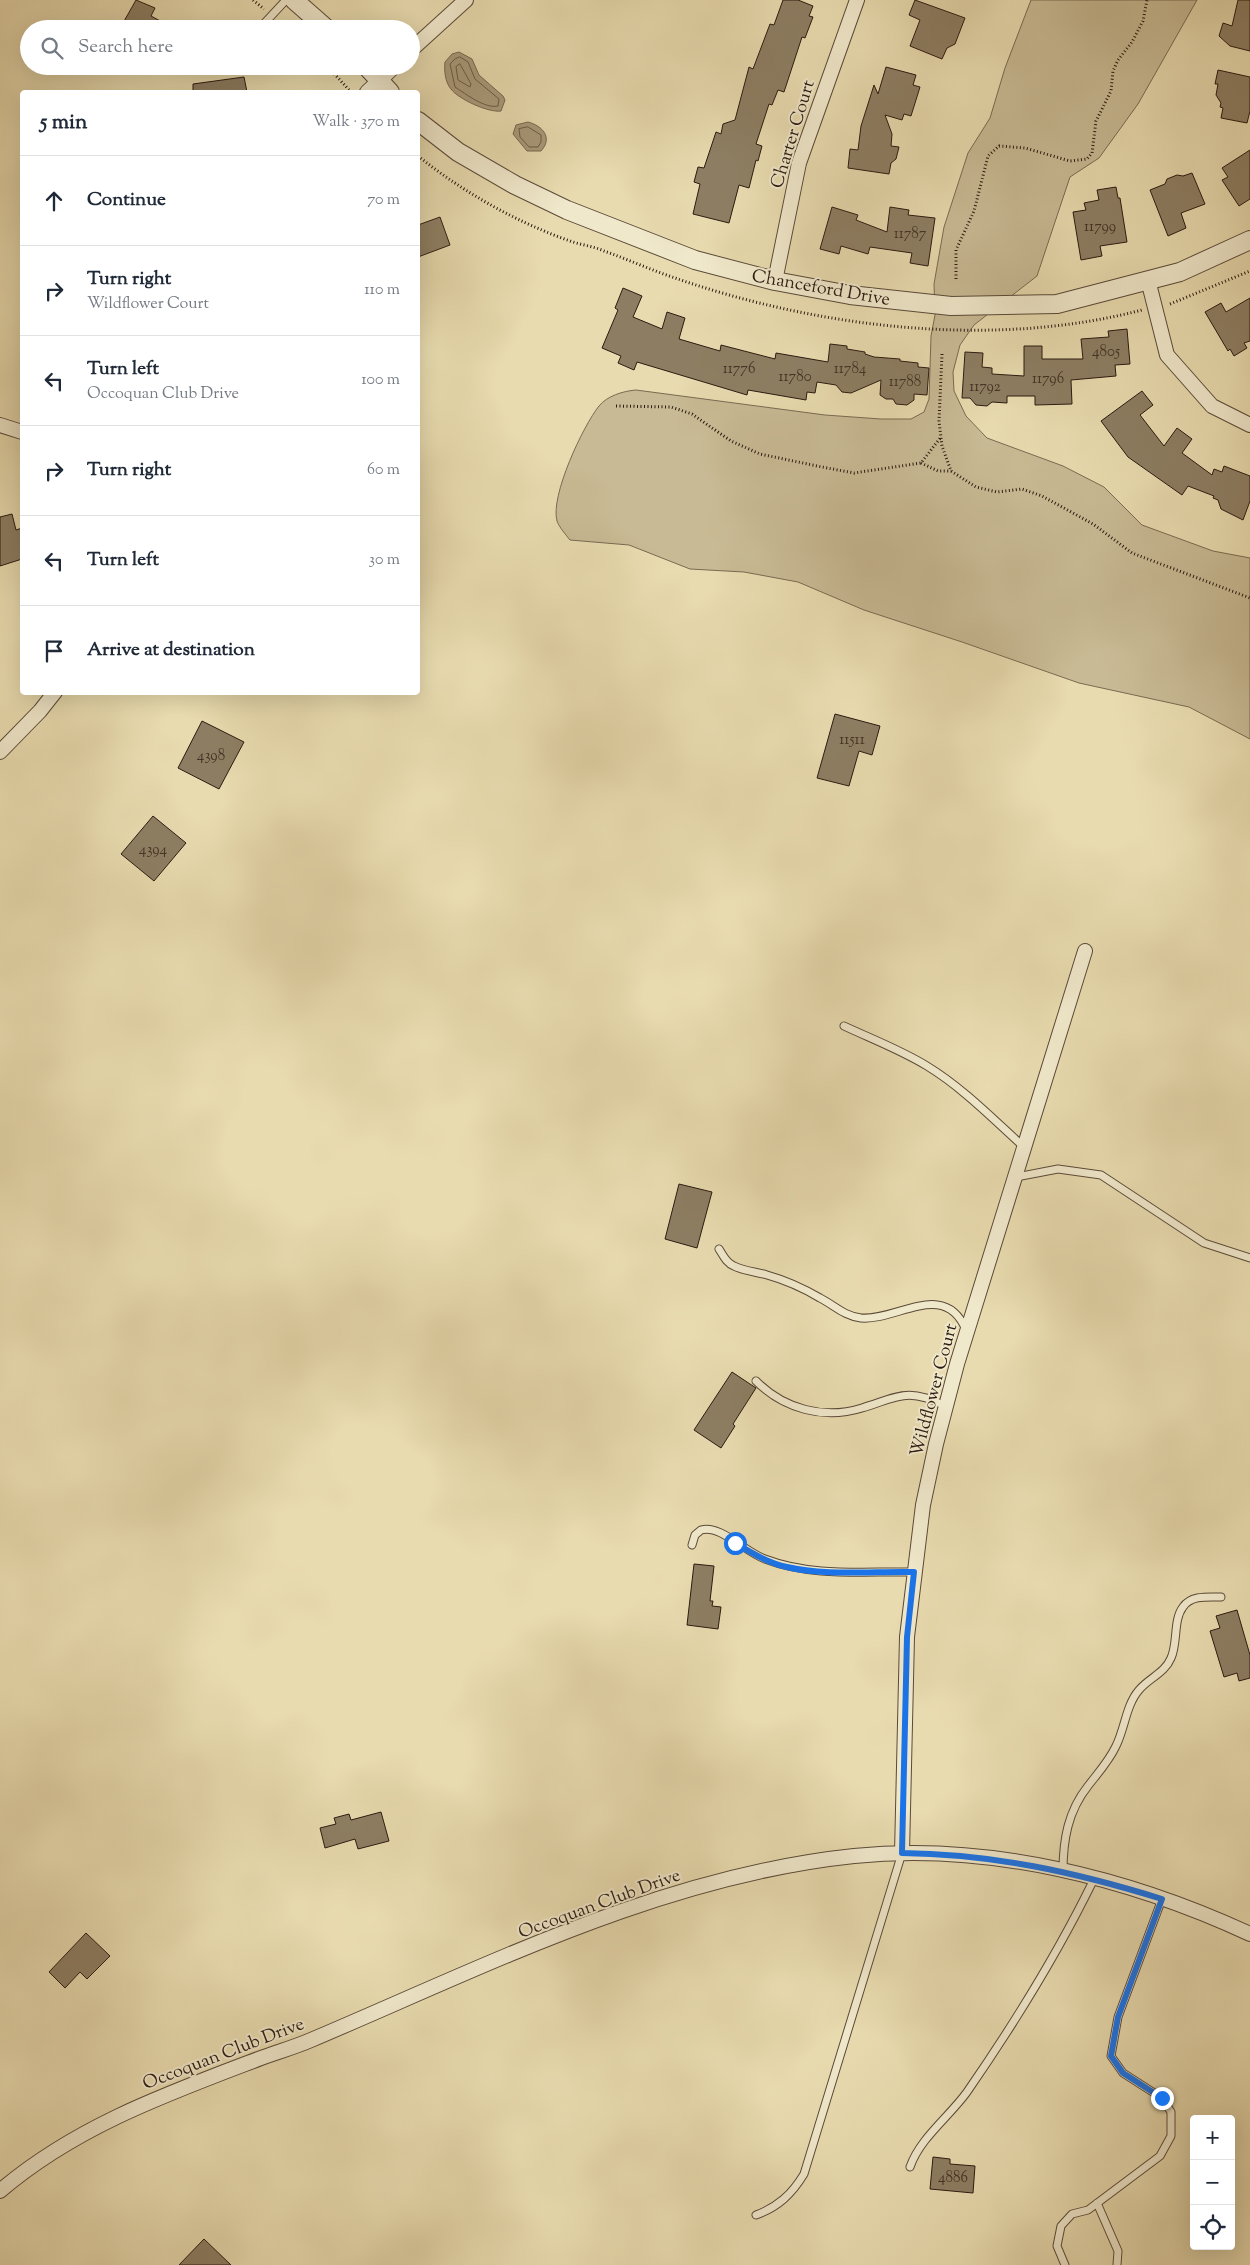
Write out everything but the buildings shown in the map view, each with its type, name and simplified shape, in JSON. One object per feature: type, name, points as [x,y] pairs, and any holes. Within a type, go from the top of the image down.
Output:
[{"type":"street","points":[[294,0],[317,20]]},
{"type":"street","points":[[420,42],[466,0]]},
{"type":"street","name":"Charter Court","points":[[775,281],[799,163],[857,0]]},
{"type":"street","points":[[374,75],[385,87],[391,75]]},
{"type":"street","name":"Chanceford Drive","points":[[420,123],[458,152],[515,185],[567,210],[695,260],[775,281],[850,295],[951,306],[1057,304],[1180,272],[1250,240]]},
{"type":"street","points":[[1148,280],[1167,355],[1212,406],[1250,425]]},
{"type":"street","points":[[0,425],[20,431]]},
{"type":"street","points":[[0,752],[40,712],[53,695]]},
{"type":"street","name":"Wildflower Court","points":[[902,1853],[907,1637],[923,1505],[946,1406],[967,1333],[1085,951]]},
{"type":"street","name":"Occoquan Club Drive","points":[[0,2191],[49,2154],[92,2128],[145,2102],[304,2043],[568,1930],[673,1894],[773,1868],[855,1856],[902,1853],[1000,1859],[1094,1879],[1162,1899],[1250,1934]]},
{"type":"lane","points":[[267,20],[286,0]]},
{"type":"lane","points":[[844,1026],[927,1066],[955,1085],[1024,1148]]},
{"type":"lane","points":[[1015,1177],[1058,1170],[1100,1175],[1204,1243],[1250,1258]]},
{"type":"lane","points":[[719,1249],[725,1259],[733,1266],[792,1284],[820,1298],[844,1314],[859,1318],[874,1318],[924,1304],[938,1305],[952,1311],[962,1322],[967,1333]]},
{"type":"lane","points":[[756,1381],[779,1400],[801,1409],[822,1413],[849,1411],[897,1395],[914,1395],[930,1398],[946,1406]]},
{"type":"lane","points":[[692,1545],[695,1535],[707,1528],[715,1529],[761,1558],[785,1567],[808,1571],[914,1572]]},
{"type":"lane","points":[[1063,1872],[1063,1849],[1067,1827],[1075,1806],[1116,1745],[1131,1702],[1139,1689],[1162,1671],[1170,1660],[1182,1608],[1188,1601],[1198,1598],[1221,1597]]},
{"type":"lane","points":[[756,2214],[782,2202],[795,2190],[804,2174],[902,1853]]},
{"type":"lane","points":[[910,2167],[915,2152],[966,2093],[1016,2016],[1074,1920],[1094,1879]]},
{"type":"lane","points":[[1065,2265],[1057,2246],[1061,2226],[1072,2214],[1088,2210],[1160,2156],[1171,2136],[1171,2112],[1162,2098],[1123,2073],[1111,2056],[1118,2017],[1162,1899]]},
{"type":"lane","points":[[1097,2203],[1118,2251],[1117,2265]]},
{"type":"path","points":[[956,279],[956,250],[974,211],[988,156],[999,146],[1024,148],[1070,161],[1087,159],[1092,153],[1096,121],[1111,90],[1118,60],[1132,42],[1143,21],[1147,0]]},
{"type":"path","points":[[336,75],[349,90]]},
{"type":"path","points":[[942,354],[939,422],[941,437],[951,471]]},
{"type":"path","points":[[616,406],[671,407],[692,414],[731,441],[760,454],[822,467],[854,473],[921,464],[938,471],[951,471],[976,487],[997,492],[1022,489],[1042,496],[1093,524],[1132,553],[1250,598]]},
{"type":"path","points":[[921,464],[941,437]]},
{"type":"shaded area","points":[[1031,0],[1197,0],[1138,104],[1099,158],[1070,177],[1037,276],[974,325],[960,345],[953,372],[954,391],[966,416],[987,438],[1063,466],[1104,487],[1142,525],[1213,551],[1250,558],[1250,739],[1189,707],[1079,683],[864,610],[798,582],[744,572],[690,569],[629,545],[570,540],[557,521],[558,495],[569,462],[585,429],[602,402],[621,393],[636,390],[825,415],[881,419],[911,419],[924,412],[929,399],[931,336],[935,315],[934,284],[944,227],[968,153],[990,118],[1005,68]]},
{"type":"water","points":[[459,52],[472,59],[479,75],[503,96],[505,100],[501,111],[489,110],[474,105],[451,89],[445,76],[445,62],[452,54]]},
{"type":"water","points":[[528,122],[538,126],[545,133],[546,142],[541,151],[527,151],[513,134],[516,125]]},
{"type":"route","points":[[735,1543],[761,1558],[785,1567],[808,1571],[914,1572],[907,1637],[902,1853],[1000,1859],[1094,1879],[1162,1899],[1116,2023],[1111,2056],[1123,2073],[1162,2098]]}]
